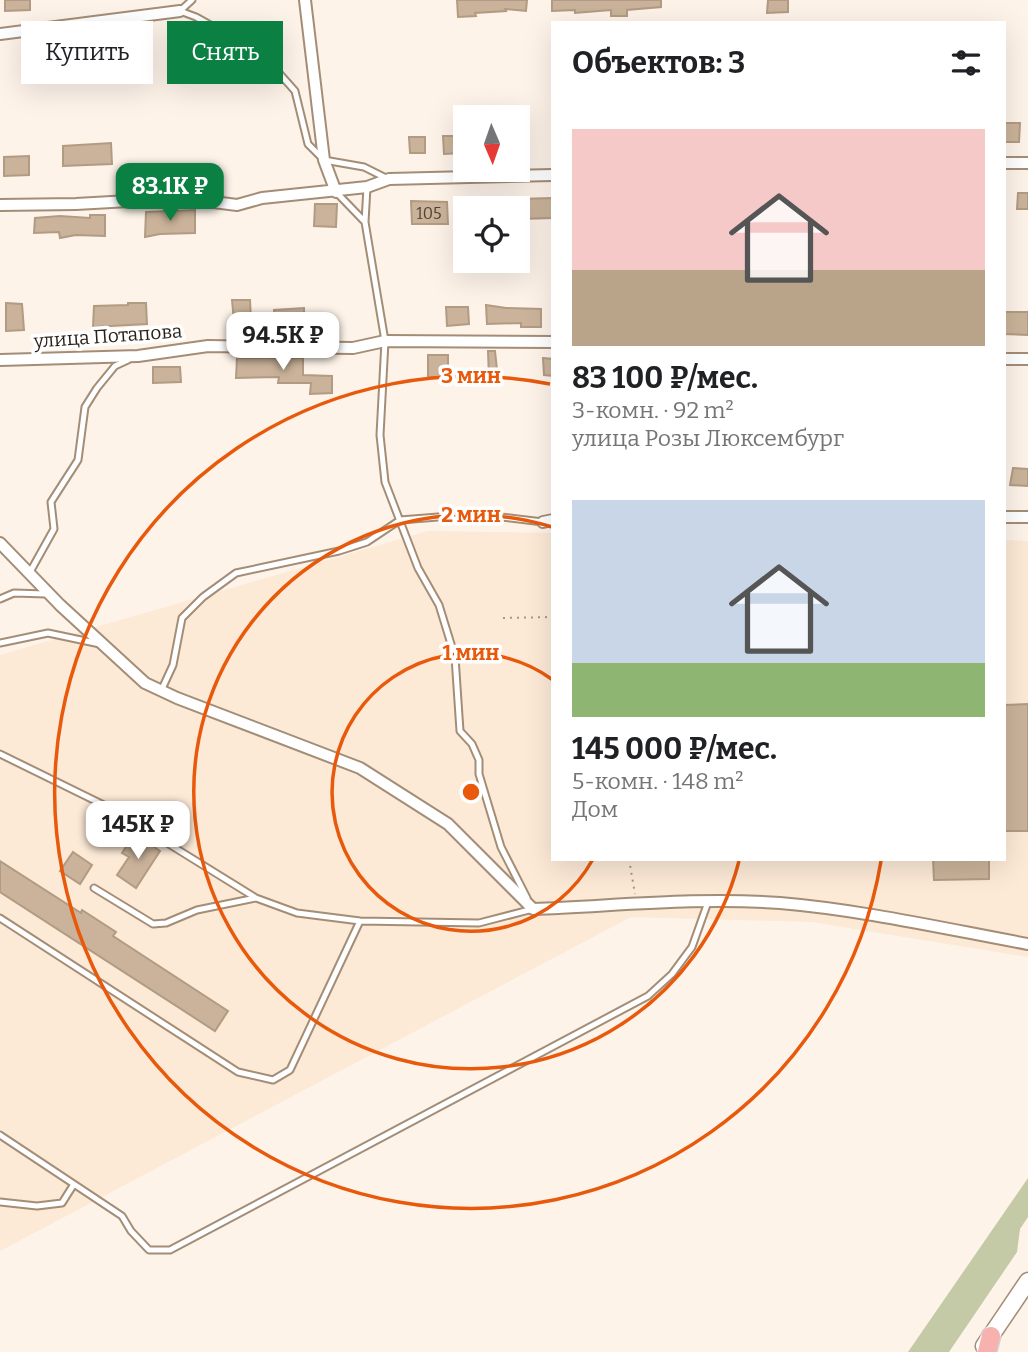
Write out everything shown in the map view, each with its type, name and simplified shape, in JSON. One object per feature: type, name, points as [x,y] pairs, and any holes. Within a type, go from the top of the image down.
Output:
[{"type":"main road","points":[[980,1352],[989,1344],[1028,1281]]},
{"type":"street","points":[[305,0],[324,160],[336,192]]},
{"type":"street","points":[[0,34],[180,11]]},
{"type":"street","points":[[1006,163],[1028,163]]},
{"type":"street","points":[[0,205],[182,198],[237,205],[262,198],[367,187],[389,179],[551,175]]},
{"type":"street","name":"улица Потапова","points":[[0,360],[138,356],[208,346],[353,348],[385,341],[551,342]]},
{"type":"street","points":[[1006,359],[1028,359]]},
{"type":"street","points":[[1006,517],[1028,517]]},
{"type":"street","points":[[0,543],[49,594],[145,683],[360,768],[448,824],[533,909],[708,902],[777,903],[837,909],[1028,944]]},
{"type":"lane","points":[[192,0],[180,11],[196,17],[262,54],[295,92],[308,144],[324,160],[364,167],[389,179]]},
{"type":"lane","points":[[0,754],[114,810],[256,898],[297,913],[360,921],[480,923],[533,909],[501,847],[479,774],[479,760],[472,744],[460,731],[455,657],[439,605],[418,568],[385,482],[380,435],[385,341],[365,222],[367,187]]},
{"type":"lane","points":[[336,192],[365,222]]},
{"type":"lane","points":[[29,573],[54,529],[51,502],[78,460],[85,407],[115,366],[138,356]]},
{"type":"lane","points":[[161,691],[173,665],[182,618],[203,597],[236,573],[339,551],[367,542],[400,520],[476,514],[548,521]]},
{"type":"lane","points":[[0,599],[14,593],[49,594]]},
{"type":"lane","points":[[0,643],[48,633],[103,645]]},
{"type":"lane","points":[[94,888],[153,924],[166,923],[197,910],[256,898]]},
{"type":"lane","points":[[0,1135],[122,1216],[131,1231],[149,1250],[170,1250],[648,996],[671,974],[692,947],[708,902]]},
{"type":"lane","points":[[0,918],[238,1072],[273,1080],[289,1070],[360,921]]},
{"type":"lane","points":[[0,1202],[37,1206],[62,1203],[74,1184]]},
{"type":"path","points":[[503,618],[551,617]]},
{"type":"path","points":[[629,861],[637,905]]},
{"type":"shaded area","points":[[428,531],[551,533],[551,861],[1006,861],[1006,540],[1028,541],[1028,957],[812,922],[631,917],[0,1251],[0,655]]},
{"type":"green space","points":[[1028,1178],[1028,1217],[1020,1229],[1017,1252],[949,1352],[908,1352]]},
{"type":"building","points":[[5,0],[30,0],[30,10],[5,11]]},
{"type":"building","points":[[457,0],[527,0],[526,11],[505,9],[506,11],[458,17]]},
{"type":"building","points":[[552,0],[661,0],[661,7],[627,10],[627,16],[611,16],[611,10],[575,13],[575,10],[552,11]]},
{"type":"building","points":[[768,0],[788,0],[788,12],[767,13]]},
{"type":"building","points":[[1006,123],[1020,123],[1019,142],[1006,142]]},
{"type":"building","points":[[443,136],[453,136],[453,153],[444,154]]},
{"type":"building","points":[[409,137],[425,137],[425,153],[410,153]]},
{"type":"building","points":[[111,143],[112,164],[63,166],[63,146]]},
{"type":"building","points":[[29,156],[29,175],[4,176],[4,157]]},
{"type":"building","points":[[1018,193],[1028,193],[1028,209],[1017,209]]},
{"type":"building","points":[[551,198],[551,218],[530,219],[530,199]]},
{"type":"building","points":[[411,201],[447,202],[448,224],[412,224]]},
{"type":"building","points":[[315,204],[337,204],[336,227],[314,226]]},
{"type":"building","points":[[195,210],[195,233],[145,237],[146,212]]},
{"type":"building","points":[[90,215],[105,215],[105,236],[76,235],[60,238],[59,232],[34,233],[35,218],[90,218]]},
{"type":"building","points":[[232,300],[250,300],[251,321],[234,321]]},
{"type":"building","points":[[6,303],[22,304],[24,330],[6,331]]},
{"type":"building","points":[[146,303],[147,324],[93,327],[94,306]]},
{"type":"building","points":[[486,305],[541,309],[541,327],[521,327],[521,323],[487,324]]},
{"type":"building","points":[[446,307],[468,307],[469,324],[447,326]]},
{"type":"building","points":[[304,308],[304,326],[275,327],[274,310]]},
{"type":"building","points":[[1006,312],[1028,312],[1028,335],[1006,334]]},
{"type":"building","points":[[488,351],[495,351],[498,379],[489,379]]},
{"type":"building","points":[[428,355],[448,355],[448,377],[428,378]]},
{"type":"building","points":[[237,358],[303,358],[303,375],[332,376],[332,393],[310,394],[311,383],[278,383],[279,377],[236,378]]},
{"type":"building","points":[[543,358],[551,359],[551,376],[544,375]]},
{"type":"building","points":[[153,367],[180,367],[181,382],[153,383]]},
{"type":"building","points":[[1013,468],[1028,469],[1028,486],[1010,485]]},
{"type":"building","points":[[1028,704],[1028,831],[1006,831],[1006,705]]},
{"type":"building","points":[[135,834],[160,851],[136,888],[117,875],[129,857],[122,853]]},
{"type":"building","points":[[73,852],[92,865],[80,884],[60,871]]},
{"type":"building","points":[[0,861],[116,932],[113,936],[228,1011],[215,1031],[0,892]]},
{"type":"building","points":[[933,861],[989,861],[989,879],[934,880]]}]
